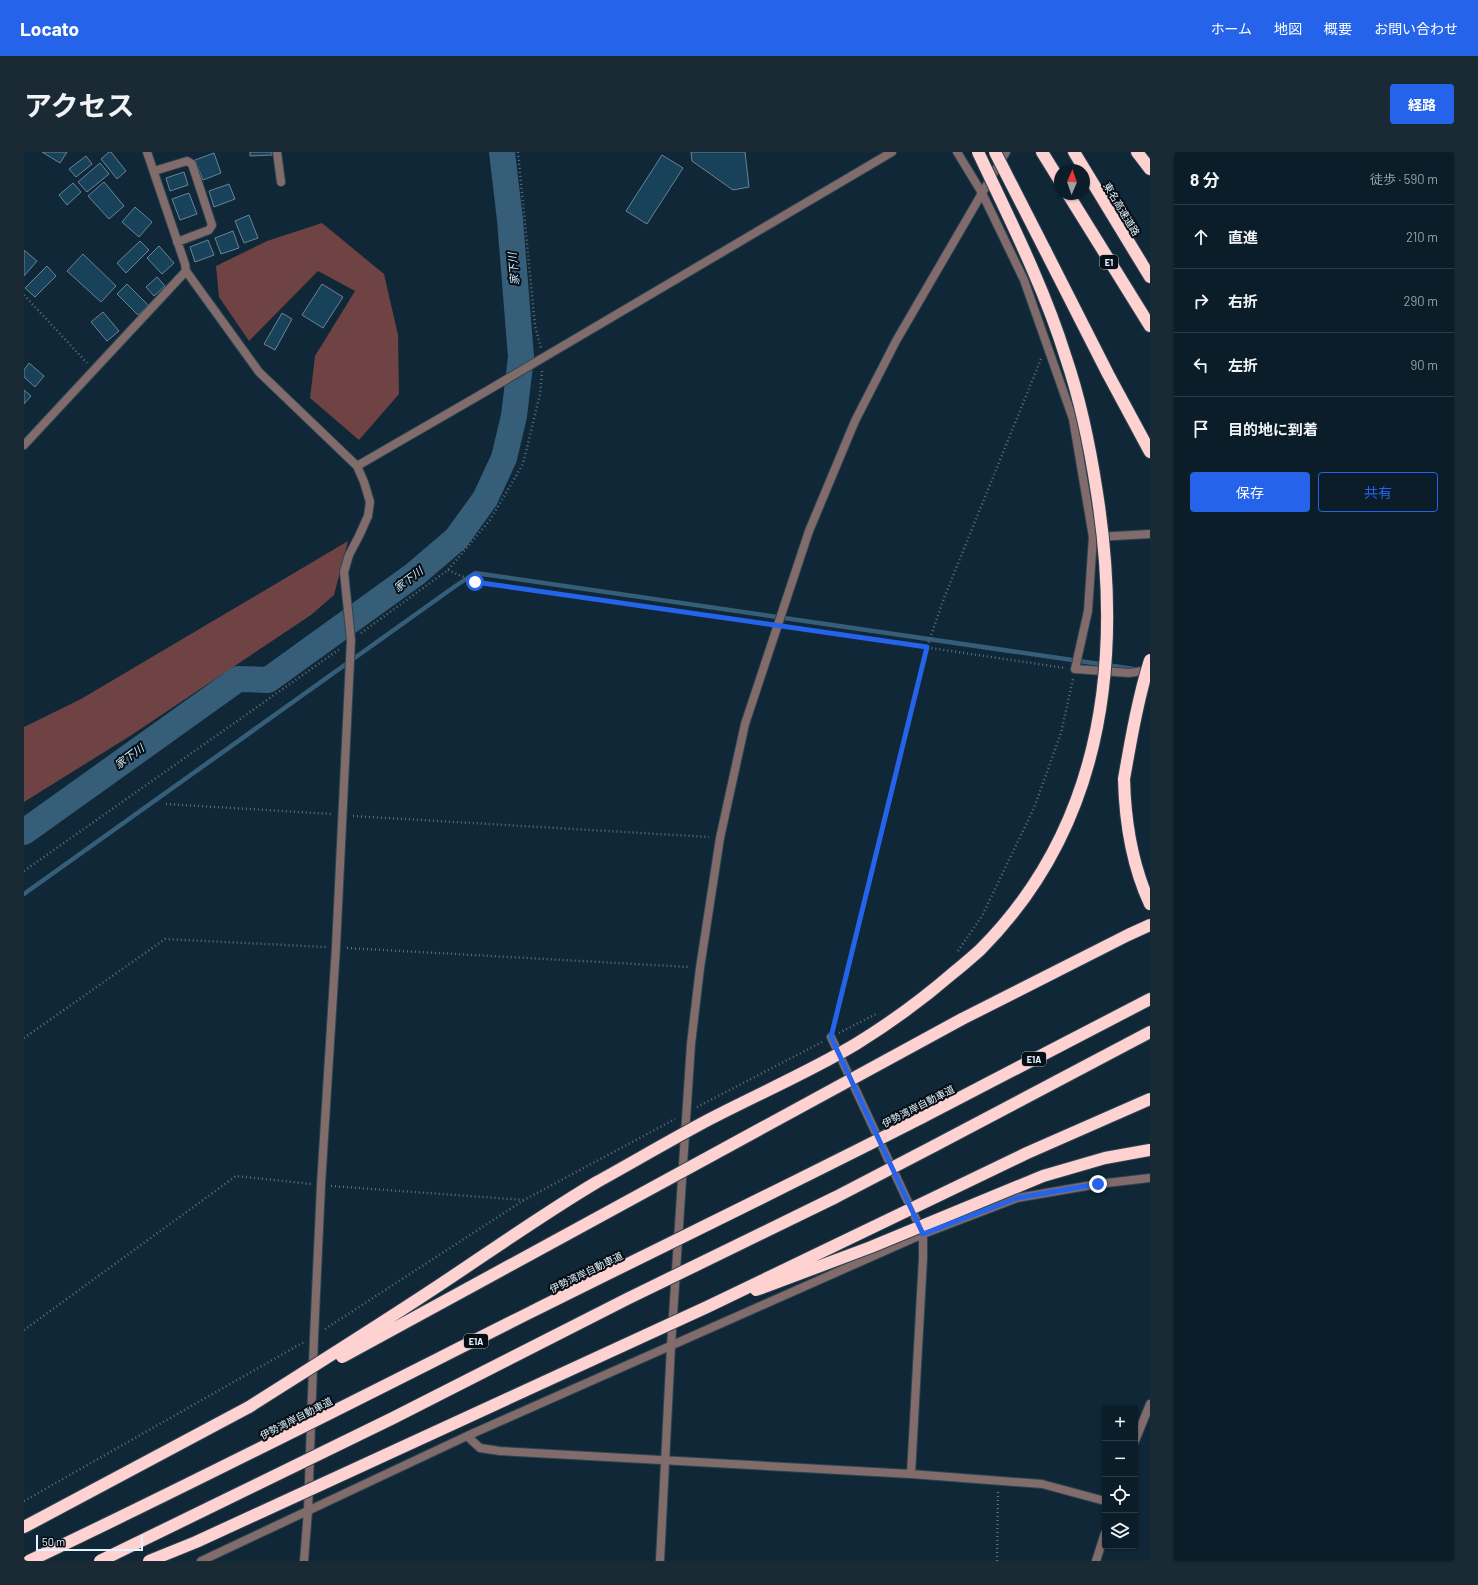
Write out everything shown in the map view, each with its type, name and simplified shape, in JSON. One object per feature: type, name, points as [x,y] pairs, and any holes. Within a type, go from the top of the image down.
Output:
[{"type":"highway","points":[[250,1407],[592,1186],[704,1122],[854,1045],[894,1020],[978,952],[1014,913],[1038,876],[1064,829],[1083,781],[1096,732],[1103,689],[1107,647],[1108,620],[1106,568],[1101,521],[1091,455],[1082,412],[1066,357],[1040,284],[978,152]]},
{"type":"highway","points":[[995,152],[1108,374],[1150,452]]},
{"type":"highway","points":[[1042,152],[1054,171]]},
{"type":"highway","name":"東名高速道路","points":[[1074,152],[1150,278]]},
{"type":"highway","name":"E1","points":[[1072,200],[1150,326]]},
{"type":"highway","points":[[1150,660],[1136,711],[1124,778],[1125,805],[1132,851],[1150,904]]},
{"type":"highway","points":[[24,1528],[250,1407],[962,1019],[1128,934],[1150,926]]},
{"type":"highway","name":"伊勢湾岸自動車道","points":[[29,1561],[234,1463],[532,1312],[818,1171],[1148,1000]]},
{"type":"highway","points":[[100,1561],[394,1418],[627,1299],[829,1200],[1150,1032]]},
{"type":"highway","points":[[149,1561],[196,1542],[707,1307],[1027,1153],[1150,1098]]},
{"type":"highway","points":[[707,1307],[785,1280],[871,1247],[1043,1176],[1104,1158],[1150,1150]]},
{"type":"street","points":[[147,152],[186,271],[259,372],[357,466],[370,502],[368,516],[360,536],[348,555],[344,572],[351,640],[336,947],[321,1185],[308,1511],[304,1561]]},
{"type":"street","points":[[277,152],[281,182]]},
{"type":"street","points":[[357,466],[892,152]]},
{"type":"street","points":[[957,152],[982,193],[1024,280],[1073,419],[1093,537],[1088,611],[1076,670],[1129,673],[1150,670]]},
{"type":"street","points":[[660,1561],[671,1346],[685,1114],[691,1044],[700,968],[720,838],[745,724],[777,625],[810,531],[855,421],[896,341],[1006,152]]},
{"type":"street","points":[[154,171],[187,161],[192,164],[212,225],[209,230],[177,242]]},
{"type":"street","points":[[24,445],[186,271]]},
{"type":"street","points":[[1093,537],[1150,534]]},
{"type":"street","points":[[831,1037],[923,1234],[911,1474]]},
{"type":"street","points":[[201,1561],[467,1436],[923,1234],[1017,1198],[1098,1184],[1150,1178]]},
{"type":"street","points":[[1138,1434],[1150,1404]]},
{"type":"street","points":[[467,1436],[480,1448],[500,1451],[911,1474],[1042,1484],[1102,1500]]},
{"type":"street","points":[[1096,1561],[1102,1542]]},
{"type":"path","points":[[24,871],[448,570],[490,520],[523,464],[540,394],[543,358],[535,326],[518,152]]},
{"type":"path","points":[[24,295],[94,371]]},
{"type":"path","points":[[831,1037],[927,647],[944,598],[1047,343]]},
{"type":"path","points":[[448,570],[475,582],[777,625],[1076,670],[1061,733],[1034,808],[982,916],[955,955]]},
{"type":"path","points":[[166,804],[720,838]]},
{"type":"path","points":[[24,1038],[165,939],[336,947],[700,968]]},
{"type":"path","points":[[24,1501],[314,1337],[524,1200],[877,1014]]},
{"type":"path","points":[[24,1330],[236,1176],[321,1185],[524,1200]]},
{"type":"path","points":[[997,1561],[998,1481]]},
{"type":"shaded area","points":[[322,223],[384,274],[398,335],[399,394],[359,440],[310,398],[315,356],[355,291],[318,271],[249,341],[219,297],[216,266],[267,241]]},
{"type":"shaded area","points":[[348,541],[334,595],[311,615],[130,736],[24,802],[24,727],[81,699]]},
{"type":"building","points":[[42,152],[67,152],[60,163]]},
{"type":"building","points":[[111,152],[126,171],[117,179],[101,159]]},
{"type":"building","points":[[250,152],[272,152],[272,155],[250,156]]},
{"type":"building","points":[[691,152],[745,152],[749,187],[733,190],[692,161]]},
{"type":"building","points":[[214,153],[221,173],[203,180],[195,160]]},
{"type":"building","points":[[662,155],[683,168],[647,224],[626,211]]},
{"type":"building","points":[[86,156],[92,164],[76,177],[69,169]]},
{"type":"building","points":[[100,163],[109,174],[87,192],[78,182]]},
{"type":"building","points":[[184,172],[188,185],[170,191],[166,178]]},
{"type":"building","points":[[104,182],[124,206],[109,219],[88,196]]},
{"type":"building","points":[[73,183],[81,192],[67,205],[59,195]]},
{"type":"building","points":[[229,184],[235,199],[214,207],[209,191]]},
{"type":"building","points":[[189,193],[197,214],[180,220],[172,199]]},
{"type":"building","points":[[135,207],[152,222],[139,237],[122,222]]},
{"type":"building","points":[[249,215],[258,238],[244,243],[235,221]]},
{"type":"building","points":[[233,231],[239,248],[221,254],[215,238]]},
{"type":"building","points":[[208,240],[214,255],[195,262],[190,247]]},
{"type":"building","points":[[140,241],[149,250],[126,273],[117,263]]},
{"type":"building","points":[[159,246],[174,263],[162,274],[147,258]]},
{"type":"building","points":[[24,250],[37,261],[24,276]]},
{"type":"building","points":[[83,254],[116,286],[101,302],[67,271]]},
{"type":"building","points":[[47,266],[56,276],[35,297],[25,288]]},
{"type":"building","points":[[157,277],[165,286],[154,296],[146,287]]},
{"type":"building","points":[[127,284],[148,305],[138,315],[117,294]]},
{"type":"building","points":[[322,284],[343,297],[323,328],[302,315]]},
{"type":"building","points":[[103,312],[119,331],[107,341],[91,322]]},
{"type":"building","points":[[282,313],[292,319],[275,350],[264,344]]},
{"type":"building","points":[[29,363],[44,376],[35,387],[24,377],[24,370]]},
{"type":"building","points":[[24,390],[31,396],[24,404]]},
{"type":"waterway","name":"家下川","points":[[24,832],[238,679],[268,680],[415,574],[456,539],[485,499],[504,458],[514,416],[521,357],[510,220],[502,152]]},
{"type":"waterway","points":[[24,894],[475,573],[1134,669]]},
{"type":"route","points":[[475,582],[927,647],[831,1037],[923,1234],[1017,1198],[1098,1184]]}]
